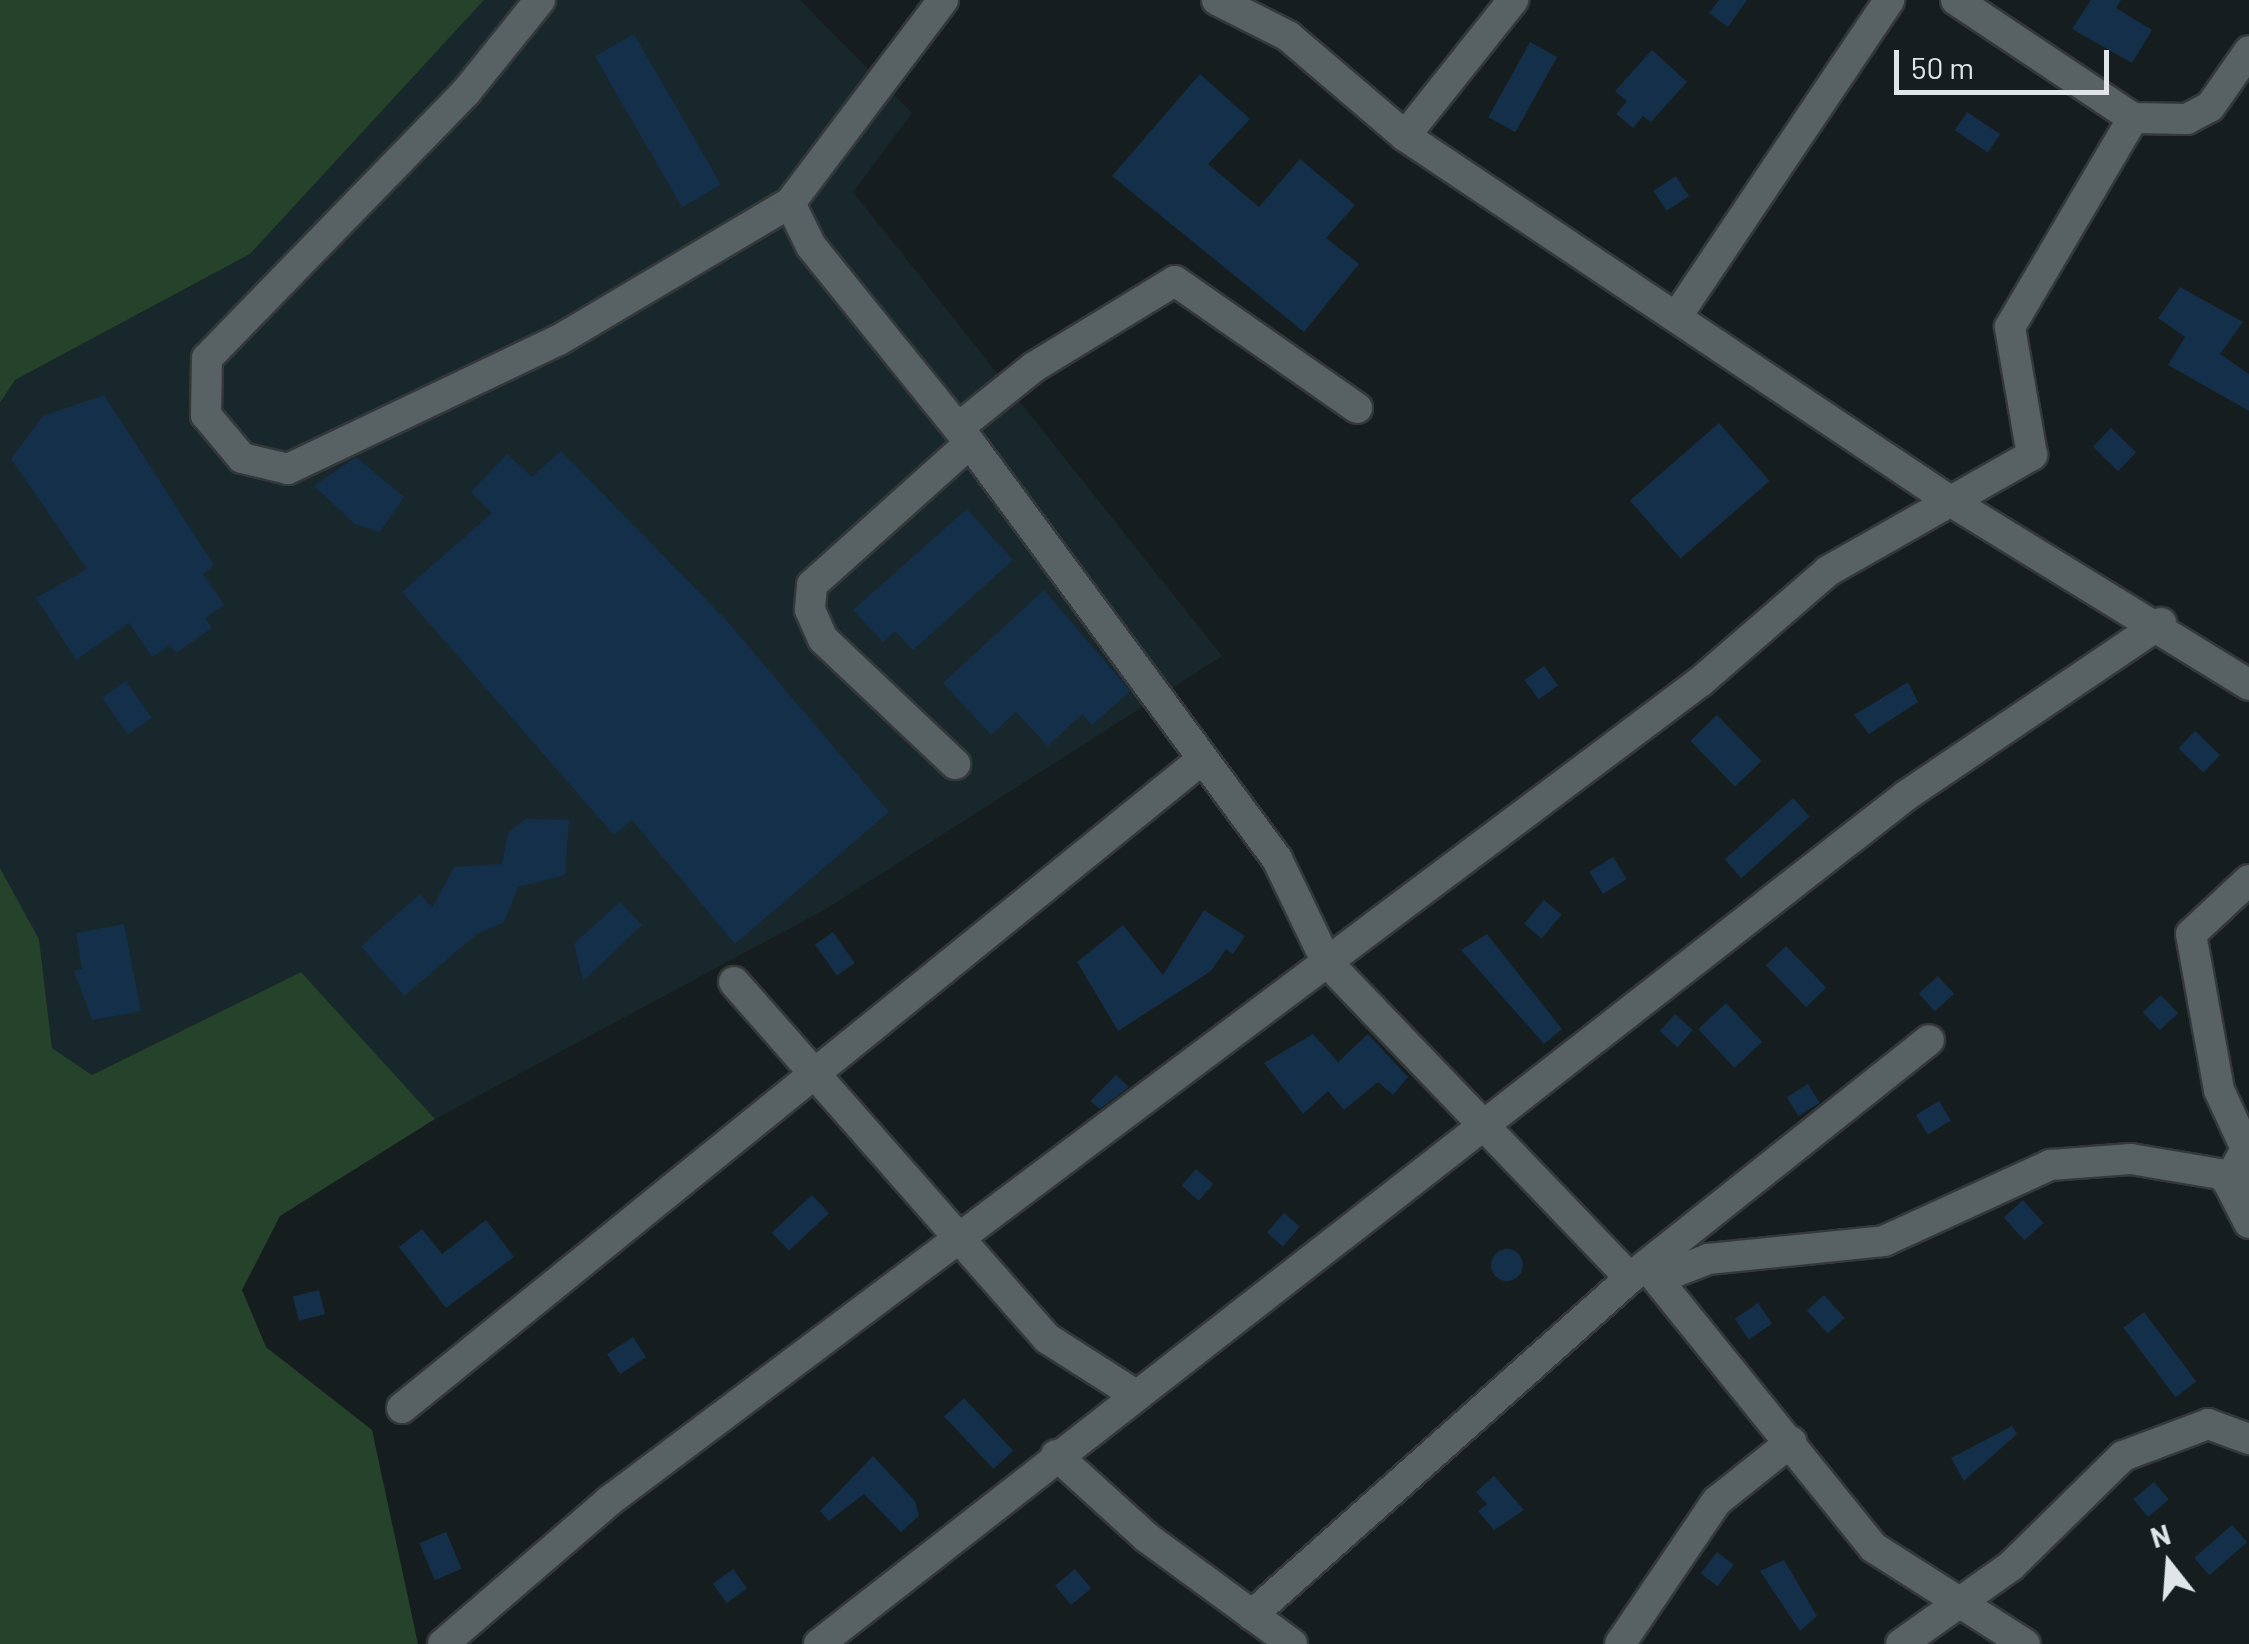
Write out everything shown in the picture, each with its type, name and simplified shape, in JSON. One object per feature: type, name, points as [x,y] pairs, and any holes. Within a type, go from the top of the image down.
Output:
[{"type":"street","points":[[540,0],[466,92],[207,358],[206,415],[242,458],[288,469],[559,340],[790,203],[943,0]]},
{"type":"street","points":[[1217,0],[1288,36],[1406,136],[1680,313],[1948,499],[2161,623],[2249,685]]},
{"type":"street","points":[[1406,136],[1513,0]]},
{"type":"street","points":[[1680,313],[1889,0]]},
{"type":"street","points":[[1956,0],[2133,118],[2187,119],[2210,106],[2249,51]]},
{"type":"street","points":[[443,1644],[609,1501],[959,1244],[1326,961],[1700,682],[1828,571],[1948,499],[2032,455],[2010,327],[2133,118]]},
{"type":"street","points":[[790,203],[811,246],[964,435],[1199,762],[1278,860],[1326,961],[1630,1278]]},
{"type":"street","points":[[955,764],[823,639],[810,610],[812,585],[1034,367],[1175,280],[1357,408]]},
{"type":"street","points":[[819,1644],[1134,1394],[1907,795],[2161,623]]},
{"type":"street","points":[[402,1408],[817,1077],[1199,762]]},
{"type":"street","points":[[2249,880],[2192,934],[2219,1090],[2246,1148],[2239,1181],[2249,1223]]},
{"type":"street","points":[[734,982],[959,1244],[1048,1339],[1134,1394]]},
{"type":"street","points":[[1252,1615],[1630,1278],[1928,1040]]},
{"type":"street","points":[[2025,1644],[1872,1546],[1657,1279],[1708,1259],[1884,1241],[2050,1165],[2131,1159],[2239,1181]]},
{"type":"street","points":[[1901,1644],[2012,1566],[2123,1456],[2208,1424],[2249,1439]]},
{"type":"street","points":[[1620,1644],[1717,1501],[1791,1442]]},
{"type":"street","points":[[1056,1456],[1292,1644]]},
{"type":"shaded area","points":[[484,0],[800,0],[912,113],[853,192],[1222,656],[826,909],[435,1119],[301,972],[92,1075],[52,1048],[39,939],[0,868],[0,404],[15,380],[250,254]]},
{"type":"green space","points":[[0,0],[484,0],[250,254],[15,380],[0,403]]},
{"type":"green space","points":[[0,868],[39,939],[52,1048],[92,1075],[301,972],[435,1119],[280,1216],[242,1290],[266,1347],[372,1430],[418,1644],[0,1644]]},
{"type":"building","points":[[1719,0],[1747,0],[1728,27],[1709,13]]},
{"type":"building","points":[[2091,0],[2121,0],[2116,8],[2152,30],[2132,63],[2072,29]]},
{"type":"building","points":[[634,34],[721,185],[682,207],[595,56]]},
{"type":"building","points":[[1530,42],[1557,57],[1515,132],[1488,117]]},
{"type":"building","points":[[1652,50],[1687,82],[1651,122],[1643,116],[1633,128],[1616,114],[1627,101],[1615,91]]},
{"type":"building","points":[[1200,74],[1250,119],[1208,164],[1259,207],[1300,159],[1355,205],[1326,238],[1359,264],[1304,332],[1112,176]]},
{"type":"building","points":[[1967,112],[2000,134],[1988,153],[1955,130]]},
{"type":"building","points":[[1676,176],[1689,196],[1666,211],[1653,191]]},
{"type":"building","points":[[2180,287],[2243,322],[2220,354],[2249,374],[2249,411],[2168,365],[2185,337],[2158,318]]},
{"type":"building","points":[[104,395],[214,565],[203,574],[224,605],[205,618],[212,628],[176,653],[170,645],[152,657],[129,623],[76,660],[36,598],[87,569],[11,459],[43,416]]},
{"type":"building","points":[[1719,423],[1770,481],[1680,559],[1630,500]]},
{"type":"building","points":[[2111,428],[2136,452],[2118,471],[2093,447]]},
{"type":"building","points":[[561,451],[726,620],[889,812],[735,944],[632,820],[614,835],[402,592],[492,513],[471,492],[507,454],[532,477]]},
{"type":"building","points":[[356,457],[404,497],[380,532],[355,524],[314,486]]},
{"type":"building","points":[[967,509],[1013,560],[913,650],[895,631],[883,642],[853,610]]},
{"type":"building","points":[[1044,590],[1130,691],[1092,725],[1082,714],[1048,746],[1016,712],[991,735],[943,683]]},
{"type":"building","points":[[1544,666],[1558,685],[1539,700],[1525,680]]},
{"type":"building","points":[[126,681],[152,718],[128,734],[102,698]]},
{"type":"building","points":[[1908,682],[1918,702],[1869,734],[1854,715]]},
{"type":"building","points":[[1717,715],[1761,761],[1735,787],[1690,741]]},
{"type":"building","points":[[2195,731],[2220,755],[2204,773],[2178,748]]},
{"type":"building","points":[[1793,798],[1810,817],[1741,878],[1725,860]]},
{"type":"building","points":[[525,819],[569,820],[565,875],[518,887],[504,922],[477,934],[404,996],[361,946],[420,894],[432,908],[454,867],[502,864],[508,833]]},
{"type":"building","points":[[1613,857],[1627,879],[1603,894],[1589,872]]},
{"type":"building","points":[[1544,900],[1562,915],[1542,939],[1524,924]]},
{"type":"building","points":[[620,902],[642,925],[583,981],[574,944]]},
{"type":"building","points":[[1204,910],[1245,936],[1233,954],[1226,949],[1211,971],[1118,1031],[1077,962],[1123,925],[1163,975]]},
{"type":"building","points":[[124,924],[141,1011],[92,1020],[74,971],[82,969],[76,933]]},
{"type":"building","points":[[833,932],[855,963],[837,976],[815,945]]},
{"type":"building","points":[[1487,934],[1562,1029],[1544,1044],[1461,950]]},
{"type":"building","points":[[1786,946],[1826,988],[1806,1007],[1766,965]]},
{"type":"building","points":[[1938,976],[1954,994],[1935,1011],[1919,993]]},
{"type":"building","points":[[2161,995],[2178,1013],[2160,1030],[2143,1012]]},
{"type":"building","points":[[1726,1003],[1762,1042],[1734,1068],[1698,1029]]},
{"type":"building","points":[[1675,1014],[1693,1030],[1677,1047],[1660,1031]]},
{"type":"building","points":[[1313,1034],[1338,1062],[1368,1034],[1408,1077],[1393,1095],[1378,1082],[1344,1110],[1328,1091],[1303,1114],[1264,1063]]},
{"type":"building","points":[[1116,1075],[1129,1087],[1100,1109],[1090,1101]]},
{"type":"building","points":[[1808,1084],[1820,1103],[1798,1116],[1787,1097]]},
{"type":"building","points":[[1939,1101],[1951,1121],[1928,1135],[1916,1115]]},
{"type":"building","points":[[1196,1169],[1213,1184],[1199,1201],[1182,1186]]},
{"type":"building","points":[[812,1195],[829,1213],[789,1251],[772,1233]]},
{"type":"building","points":[[2023,1200],[2044,1223],[2024,1240],[2004,1217]]},
{"type":"building","points":[[1284,1213],[1300,1227],[1283,1246],[1267,1233]]},
{"type":"building","points":[[486,1220],[514,1257],[446,1308],[399,1247],[422,1229],[442,1254]]},
{"type":"building","points":[[1507,1249],[1518,1254],[1523,1265],[1518,1276],[1507,1281],[1496,1276],[1491,1265],[1496,1254]]},
{"type":"building","points":[[319,1290],[325,1314],[299,1321],[293,1297]]},
{"type":"building","points":[[1824,1295],[1845,1318],[1828,1333],[1807,1310]]},
{"type":"building","points":[[1758,1303],[1772,1324],[1749,1339],[1735,1319]]},
{"type":"building","points":[[2144,1312],[2196,1381],[2176,1397],[2123,1328]]},
{"type":"building","points":[[633,1337],[646,1357],[620,1374],[607,1354]]},
{"type":"building","points":[[964,1398],[1013,1451],[993,1469],[944,1416]]},
{"type":"building","points":[[2012,1426],[2017,1434],[1964,1481],[1951,1458]]},
{"type":"building","points":[[873,1456],[915,1501],[919,1516],[901,1532],[864,1494],[829,1521],[820,1511]]},
{"type":"building","points":[[1494,1476],[1524,1510],[1494,1530],[1478,1511],[1487,1504],[1476,1492]]},
{"type":"building","points":[[2154,1482],[2169,1500],[2148,1517],[2133,1499]]},
{"type":"building","points":[[2232,1525],[2247,1542],[2209,1575],[2194,1558]]},
{"type":"building","points":[[446,1532],[462,1569],[435,1580],[419,1543]]},
{"type":"building","points":[[1717,1552],[1734,1565],[1718,1586],[1701,1574]]},
{"type":"building","points":[[1784,1560],[1817,1616],[1800,1631],[1760,1571]]},
{"type":"building","points":[[733,1569],[747,1588],[727,1603],[713,1584]]},
{"type":"building","points":[[1075,1569],[1091,1588],[1071,1605],[1055,1586]]}]
